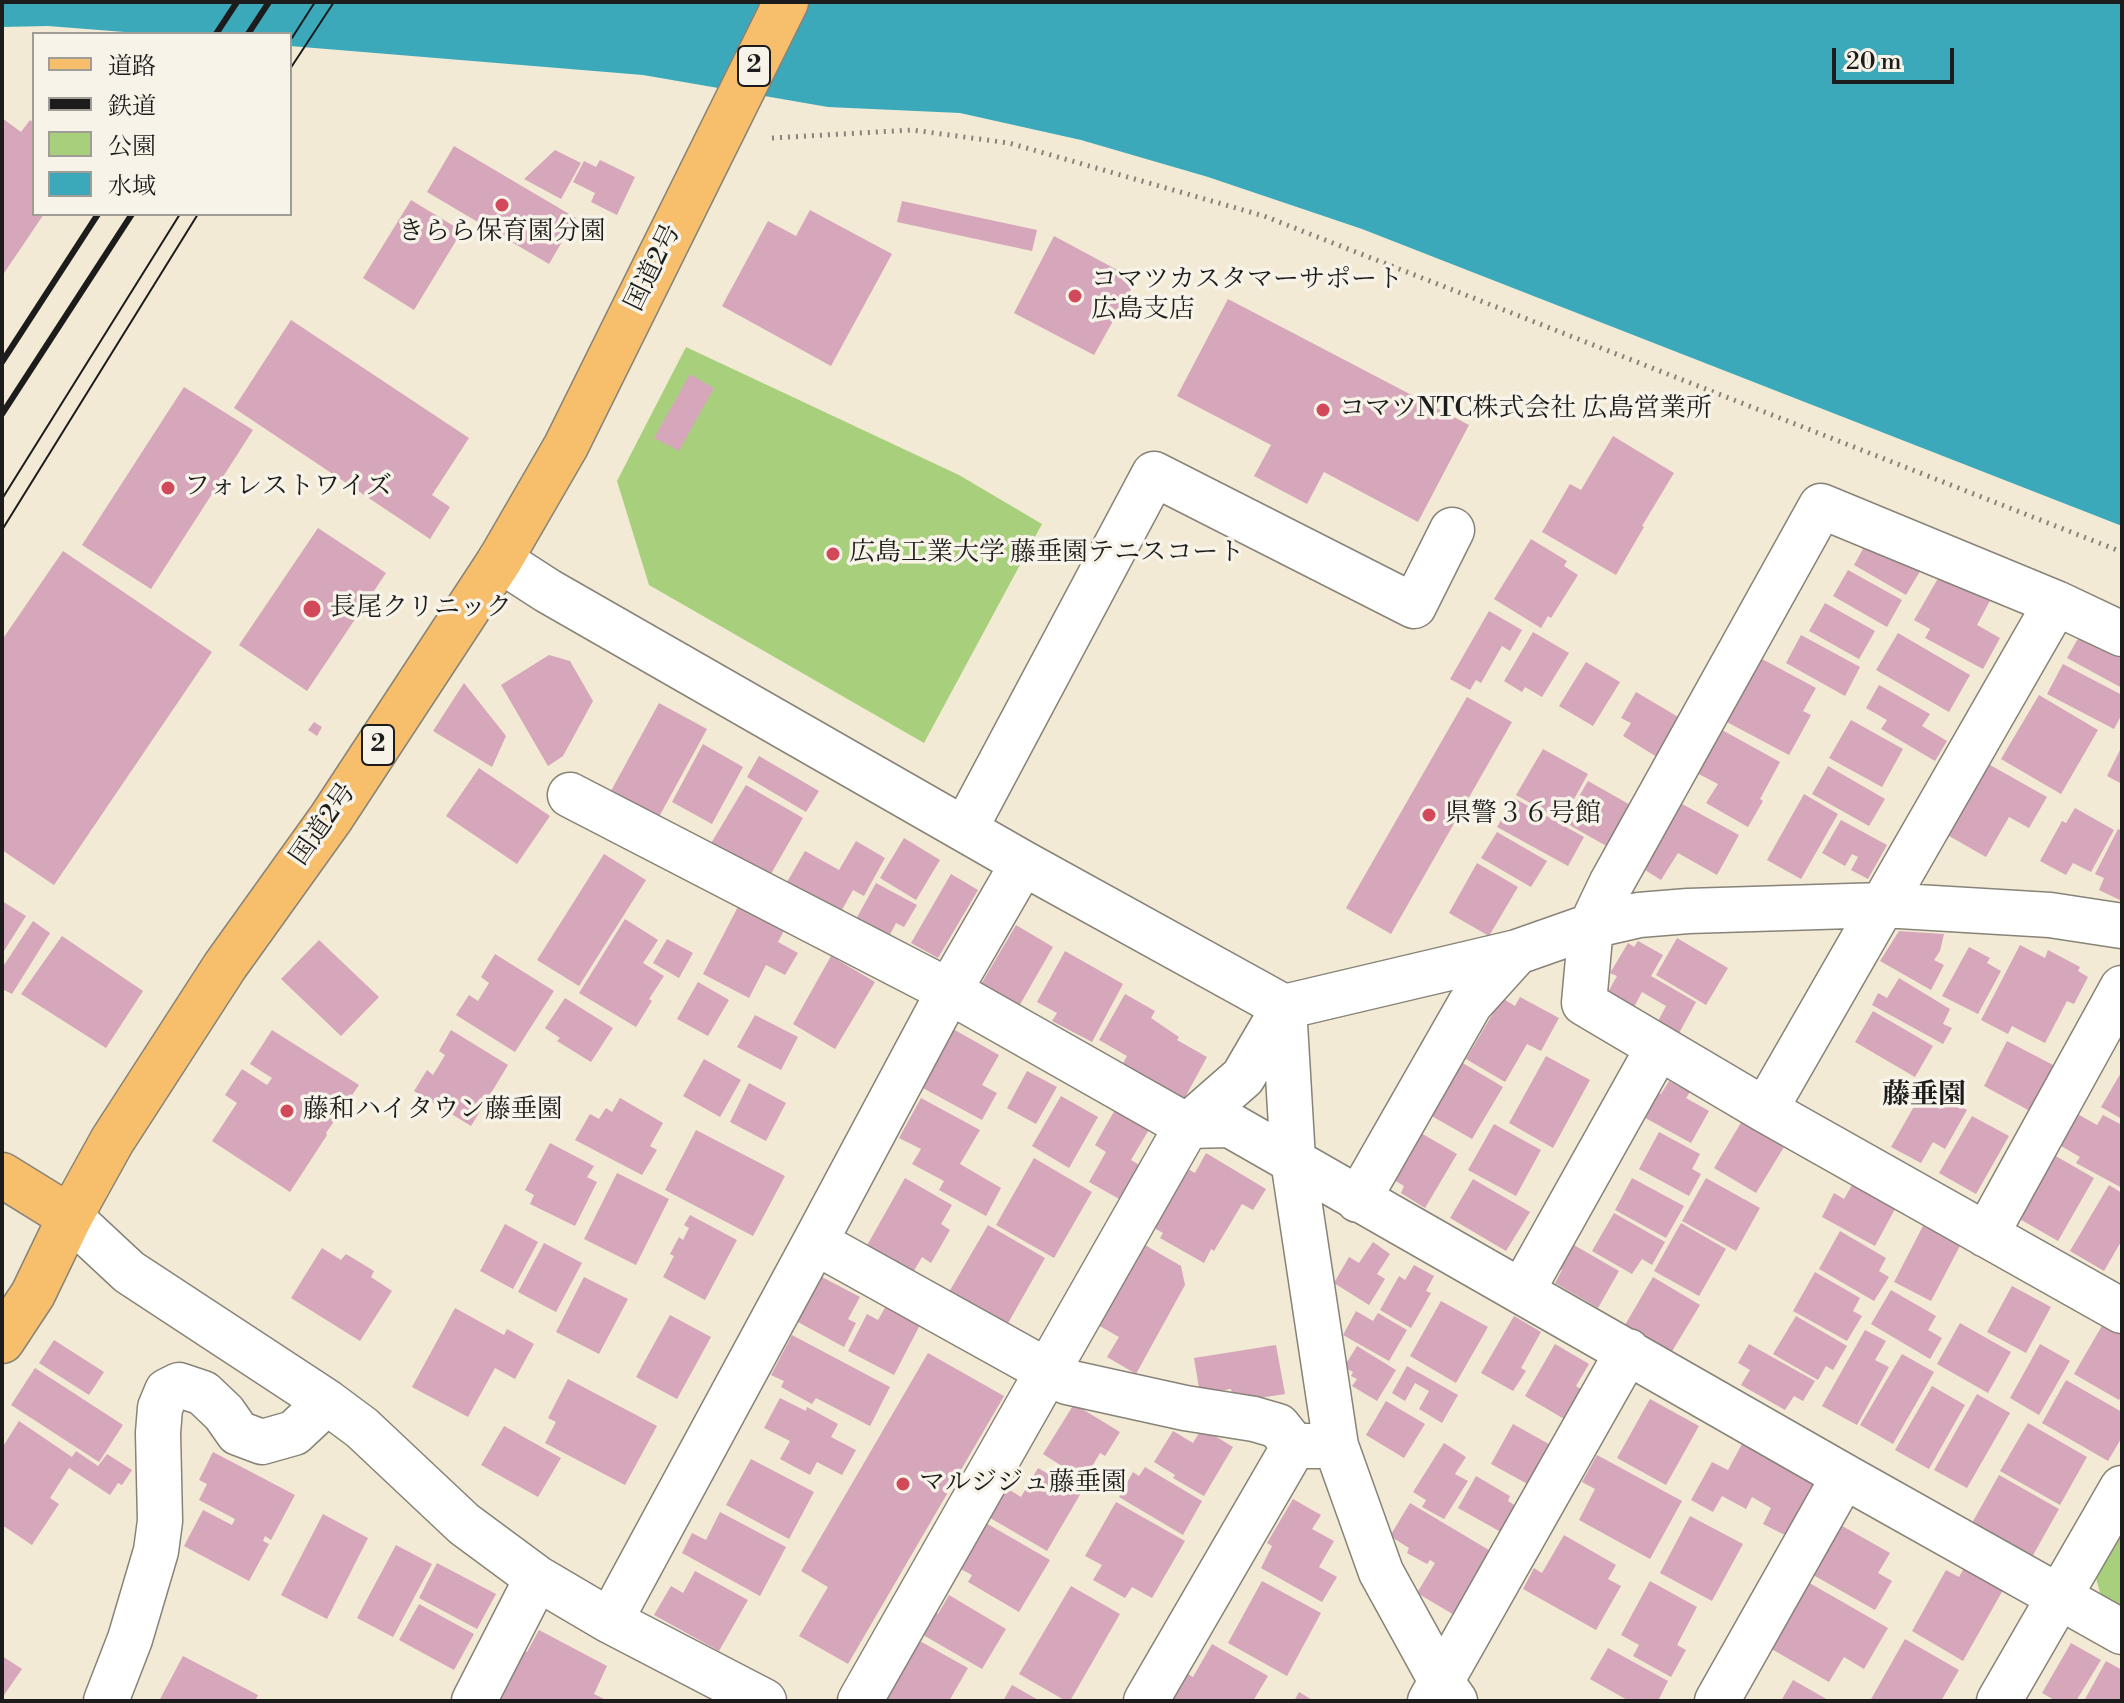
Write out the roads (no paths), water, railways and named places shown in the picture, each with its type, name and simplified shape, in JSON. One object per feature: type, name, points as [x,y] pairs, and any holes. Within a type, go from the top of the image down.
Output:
[{"type":"main road","name":"国道2号","points":[[2,1341],[33,1294],[70,1217],[112,1141],[225,966],[331,818],[500,560],[566,446],[786,2]]},
{"type":"main road","points":[[2,1175],[70,1217]]},
{"type":"street","points":[[965,829],[1154,474],[1414,606],[1452,530]]},
{"type":"street","points":[[2122,634],[2056,603],[1821,506],[1611,884],[1591,926],[1584,1003],[1765,1110],[2122,1311]]},
{"type":"street","points":[[500,560],[562,599],[1023,863],[1284,1007],[1517,952],[1591,926],[1639,915],[1883,905],[2050,915],[2122,926]]},
{"type":"street","points":[[1765,1110],[2056,603]]},
{"type":"street","points":[[570,795],[949,991],[1187,1126],[1230,1125],[2122,1632]]},
{"type":"street","points":[[610,1621],[949,991],[1023,863]]},
{"type":"street","points":[[1358,1200],[1470,1004],[1517,952]]},
{"type":"street","points":[[1986,1235],[2122,988]]},
{"type":"street","points":[[860,1701],[1187,1126],[1243,1077],[1284,1007]]},
{"type":"street","points":[[1284,1007],[1315,1446],[1442,1694]]},
{"type":"street","points":[[1522,1291],[1658,1048]]},
{"type":"street","points":[[70,1217],[129,1272],[362,1428],[464,1524],[537,1578],[610,1621],[764,1701]]},
{"type":"street","points":[[815,1242],[1067,1382],[1266,1422],[1315,1446]]},
{"type":"street","points":[[1442,1694],[1628,1351]]},
{"type":"street","points":[[106,1701],[130,1639],[156,1551],[160,1521],[158,1433],[160,1408],[167,1391],[179,1385],[203,1393],[224,1413],[238,1433],[262,1442],[294,1433],[327,1402]]},
{"type":"street","points":[[1146,1701],[1315,1446]]},
{"type":"street","points":[[1717,1701],[1844,1476]]},
{"type":"street","points":[[1999,1701],[2122,1488]]},
{"type":"street","points":[[474,1701],[537,1578]]},
{"type":"water","points":[[2,2],[2122,2],[2122,526],[1362,229],[1208,177],[1081,140],[960,113],[828,107],[643,75],[292,46],[292,32],[124,32],[48,26],[2,27]]},
{"type":"tram line","points":[[292,38],[315,2]]},
{"type":"tram line","points":[[292,66],[334,2]]},
{"type":"tram line","points":[[2,499],[179,216]]},
{"type":"tram line","points":[[2,530],[197,216]]},
{"type":"railway","points":[[217,32],[237,2]]},
{"type":"railway","points":[[249,32],[269,2]]},
{"type":"railway","points":[[2,362],[97,216]]},
{"type":"railway","points":[[2,414],[131,216]]},
{"type":"place","name":"きらら保育園分園","points":[[502,205]]},
{"type":"place","name":"コマツカスタマーサポート 広島支店","points":[[1075,296]]},
{"type":"place","name":"コマツNTC株式会社 広島営業所","points":[[1323,410]]},
{"type":"place","name":"フォレストワイズ","points":[[168,488]]},
{"type":"place","name":"広島工業大学 藤垂園テニスコート","points":[[833,554]]},
{"type":"place","name":"長尾クリニック","points":[[312,609]]},
{"type":"place","name":"県警３６号館","points":[[1429,815]]},
{"type":"place","name":"藤和ハイタウン藤垂園","points":[[287,1111]]},
{"type":"place","name":"マルジジュ藤垂園","points":[[903,1484]]},
{"type":"district","name":"藤垂園","points":[[1924,1096]]}]
